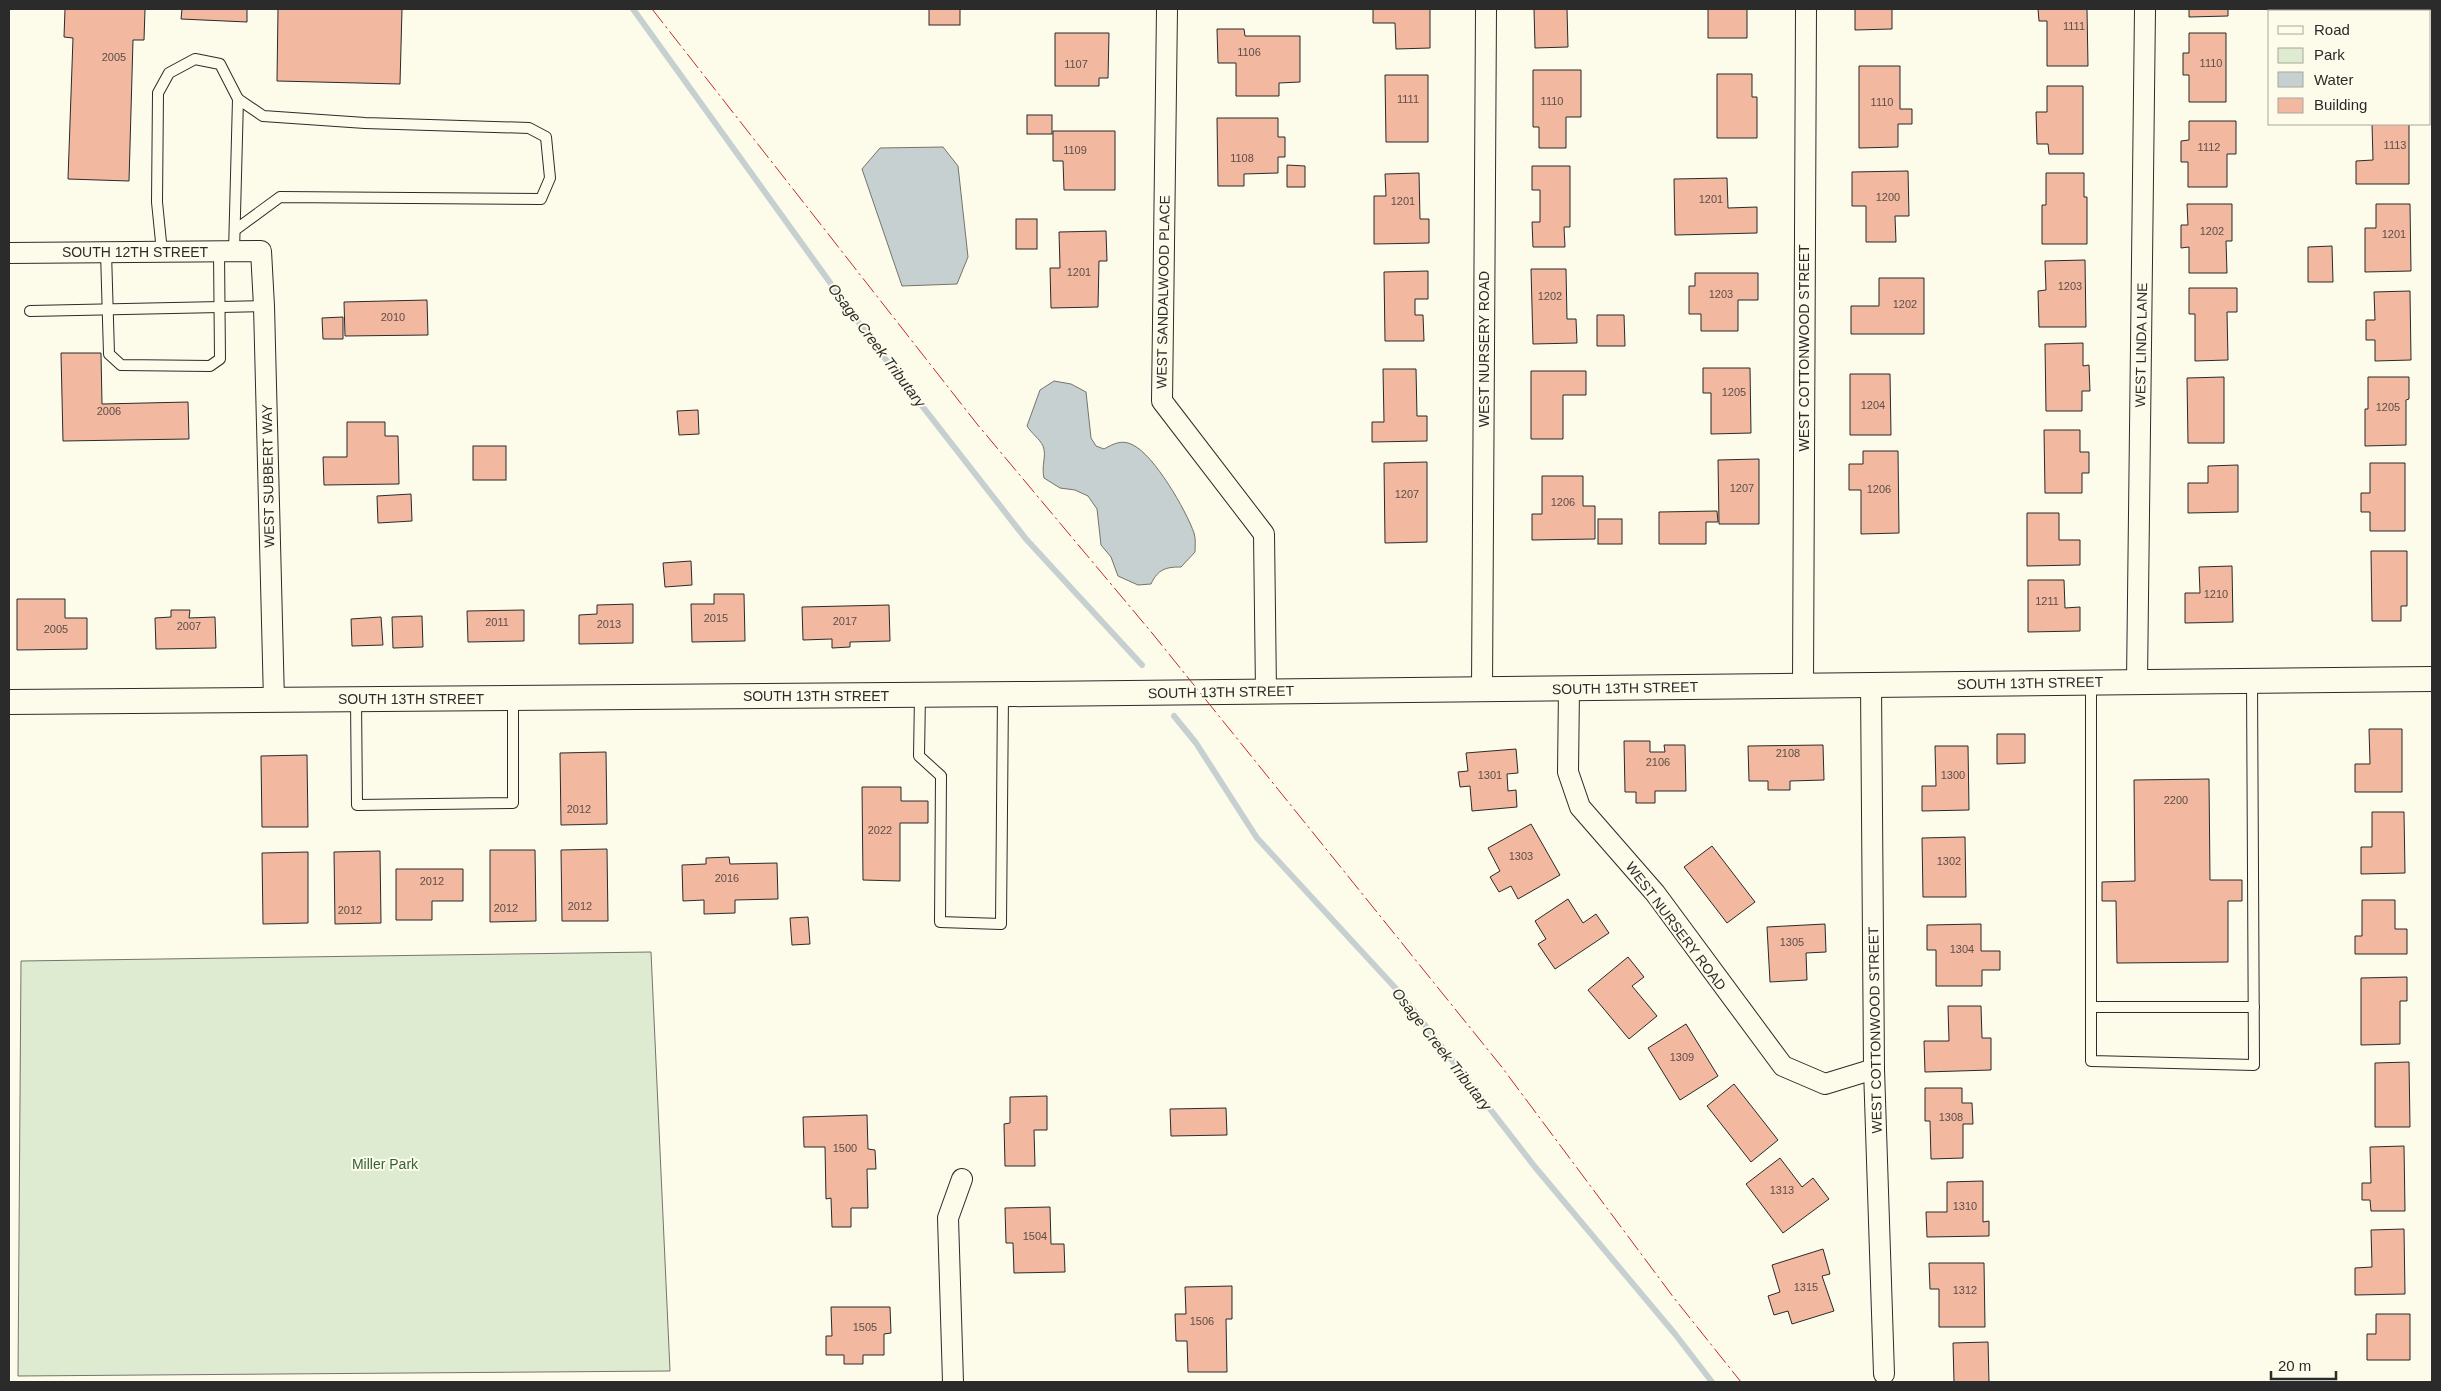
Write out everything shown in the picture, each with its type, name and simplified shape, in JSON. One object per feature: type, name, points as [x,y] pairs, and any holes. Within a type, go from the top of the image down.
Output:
[{"type":"street","name":"WEST SANDALWOOD PLACE","points":[[1167,9],[1162,402],[1264,534],[1266,691]]},
{"type":"street","name":"WEST NURSERY ROAD","points":[[1482,690],[1486,9]]},
{"type":"street","name":"WEST COTTONWOOD STREET","points":[[1803,686],[1806,9]]},
{"type":"street","name":"WEST LINDA LANE","points":[[2137,682],[2145,9]]},
{"type":"street","name":"SOUTH 12TH STREET","points":[[9,253],[261,251]]},
{"type":"street","name":"WEST SUBBERT WAY","points":[[261,251],[274,701]]},
{"type":"street","name":"SOUTH 13TH STREET","points":[[9,702],[1482,690],[2432,679]]},
{"type":"street","name":"WEST COTTONWOOD STREET","points":[[1871,686],[1874,1069],[1884,1374]]},
{"type":"street","name":"WEST NURSERY ROAD","points":[[1569,689],[1568,772],[1580,808],[1655,893],[1783,1066],[1824,1084],[1874,1069]]},
{"type":"street","points":[[953,1382],[948,1218],[962,1179]]},
{"type":"lane","points":[[162,252],[157,202],[158,93],[169,73],[195,58],[220,64],[238,98],[263,116],[364,123],[529,128],[546,138],[550,178],[541,199],[280,197],[235,230]]},
{"type":"lane","points":[[106,252],[106,309],[109,354],[121,365],[210,366],[220,358],[220,306],[227,252],[235,230],[238,98]]},
{"type":"lane","points":[[30,311],[264,306]]},
{"type":"lane","points":[[2092,682],[2091,1062],[2254,1065],[2252,681]]},
{"type":"lane","points":[[920,695],[919,756],[941,776],[940,922],[1002,924],[1003,694]]},
{"type":"lane","points":[[356,700],[357,805],[513,804],[513,699]]},
{"type":"lane","points":[[2091,1007],[2254,1007]]},
{"type":"green space","name":"Miller Park","points":[[651,952],[670,1371],[18,1376],[21,961]]},
{"type":"water","points":[[943,147],[958,166],[968,257],[957,284],[902,286],[862,169],[880,148]]},
{"type":"water","points":[[1054,381],[1071,384],[1086,392],[1091,438],[1096,446],[1104,449],[1121,442],[1133,445],[1150,460],[1168,484],[1190,523],[1195,538],[1195,552],[1181,567],[1163,570],[1151,584],[1138,585],[1118,576],[1111,557],[1101,545],[1097,509],[1088,496],[1075,490],[1060,488],[1044,478],[1043,446],[1027,426],[1040,390]]},
{"type":"building","points":[[65,9],[145,9],[144,40],[133,40],[129,181],[68,179],[73,38],[64,37]]},
{"type":"building","points":[[182,9],[247,9],[247,22],[181,19]]},
{"type":"building","points":[[278,9],[402,9],[400,84],[277,81]]},
{"type":"building","points":[[929,9],[960,9],[960,25],[929,25]]},
{"type":"building","points":[[1373,9],[1430,9],[1430,48],[1396,49],[1395,23],[1373,23]]},
{"type":"building","points":[[1534,9],[1567,9],[1568,47],[1535,48]]},
{"type":"building","points":[[1708,9],[1747,9],[1747,38],[1708,38]]},
{"type":"building","points":[[1855,9],[1892,9],[1892,29],[1855,30]]},
{"type":"building","points":[[2038,9],[2087,9],[2088,66],[2047,66],[2047,21],[2039,21]]},
{"type":"building","points":[[2189,9],[2228,9],[2228,16],[2189,17]]},
{"type":"building","points":[[2377,9],[2413,9],[2413,10]]},
{"type":"building","points":[[1217,29],[1244,29],[1245,36],[1300,36],[1300,82],[1279,83],[1279,96],[1236,96],[1236,63],[1218,63]]},
{"type":"building","points":[[1055,33],[1109,33],[1108,78],[1099,78],[1099,86],[1055,86]]},
{"type":"building","points":[[2189,33],[2226,33],[2226,102],[2189,102],[2189,75],[2183,75],[2183,53],[2189,53]]},
{"type":"building","points":[[1859,66],[1900,66],[1900,109],[1912,109],[1912,124],[1898,124],[1898,147],[1859,148]]},
{"type":"building","points":[[1533,70],[1581,70],[1581,117],[1566,117],[1566,148],[1539,148],[1539,127],[1533,127]]},
{"type":"building","points":[[1717,74],[1752,74],[1752,97],[1757,97],[1757,138],[1717,138]]},
{"type":"building","points":[[1385,75],[1428,75],[1428,142],[1386,142]]},
{"type":"building","points":[[2047,86],[2083,86],[2083,154],[2049,154],[2048,144],[2037,144],[2036,112],[2047,112]]},
{"type":"building","points":[[1027,115],[1052,115],[1052,134],[1027,134]]},
{"type":"building","points":[[1217,118],[1278,118],[1278,137],[1285,137],[1285,157],[1278,157],[1278,173],[1244,174],[1244,186],[1218,186]]},
{"type":"building","points":[[2189,121],[2236,121],[2236,154],[2227,154],[2227,187],[2188,187],[2188,162],[2181,162],[2181,141],[2189,140]]},
{"type":"building","points":[[2372,125],[2409,125],[2409,184],[2356,184],[2356,161],[2373,160]]},
{"type":"building","points":[[1053,131],[1115,131],[1115,190],[1064,190],[1063,161],[1053,161]]},
{"type":"building","points":[[1287,165],[1305,166],[1305,187],[1287,187]]},
{"type":"building","points":[[1532,166],[1570,166],[1570,227],[1564,227],[1565,247],[1533,247],[1532,222],[1540,222],[1540,190],[1532,190]]},
{"type":"building","points":[[1908,171],[1909,216],[1895,216],[1896,242],[1866,242],[1866,206],[1852,206],[1852,172]]},
{"type":"building","points":[[1419,173],[1420,219],[1429,219],[1429,243],[1374,244],[1374,196],[1386,196],[1385,174]]},
{"type":"building","points":[[2046,173],[2084,173],[2084,197],[2087,197],[2087,244],[2042,244],[2042,205],[2046,205]]},
{"type":"building","points":[[1727,178],[1728,208],[1757,207],[1757,233],[1675,235],[1674,179]]},
{"type":"building","points":[[2187,204],[2232,204],[2232,241],[2226,241],[2227,273],[2189,273],[2189,247],[2181,248],[2181,225],[2188,225]]},
{"type":"building","points":[[2376,204],[2410,204],[2411,271],[2365,272],[2365,228],[2376,228]]},
{"type":"building","points":[[1016,219],[1037,219],[1037,249],[1016,249]]},
{"type":"building","points":[[1106,231],[1107,261],[1099,261],[1098,307],[1051,308],[1050,268],[1060,268],[1059,232]]},
{"type":"building","points":[[2332,246],[2333,282],[2308,282],[2308,247]]},
{"type":"building","points":[[2085,260],[2086,327],[2039,327],[2038,291],[2046,290],[2045,261]]},
{"type":"building","points":[[1531,269],[1566,269],[1567,319],[1576,319],[1577,343],[1533,344]]},
{"type":"building","points":[[1428,271],[1428,299],[1415,299],[1415,315],[1423,315],[1424,341],[1385,341],[1384,272]]},
{"type":"building","points":[[1695,273],[1758,273],[1758,300],[1738,300],[1738,331],[1701,331],[1701,314],[1689,314],[1689,286],[1695,286]]},
{"type":"building","points":[[1879,278],[1924,278],[1924,334],[1851,334],[1851,306],[1879,306]]},
{"type":"building","points":[[2189,288],[2237,288],[2237,312],[2227,312],[2228,360],[2195,361],[2195,314],[2189,314]]},
{"type":"building","points":[[2410,291],[2411,360],[2375,361],[2375,340],[2366,340],[2366,320],[2375,320],[2374,292]]},
{"type":"building","points":[[427,300],[428,335],[345,336],[344,302]]},
{"type":"building","points":[[1597,315],[1624,315],[1625,346],[1597,346]]},
{"type":"building","points":[[343,317],[343,339],[323,339],[322,318]]},
{"type":"building","points":[[2083,343],[2083,366],[2089,365],[2090,391],[2082,391],[2082,411],[2046,411],[2045,344]]},
{"type":"building","points":[[61,353],[101,353],[102,404],[188,402],[189,439],[63,441]]},
{"type":"building","points":[[1703,368],[1750,368],[1751,433],[1711,434],[1711,393],[1703,393]]},
{"type":"building","points":[[1383,369],[1416,369],[1417,416],[1427,416],[1427,441],[1372,442],[1372,422],[1384,422]]},
{"type":"building","points":[[1531,371],[1586,371],[1586,395],[1563,395],[1563,439],[1531,439]]},
{"type":"building","points":[[1850,374],[1890,374],[1891,435],[1850,435]]},
{"type":"building","points":[[2224,377],[2224,443],[2188,443],[2187,378]]},
{"type":"building","points":[[2368,377],[2409,377],[2409,399],[2406,400],[2406,445],[2365,446],[2365,409],[2368,409]]},
{"type":"building","points":[[698,410],[699,434],[679,435],[677,411]]},
{"type":"building","points":[[347,422],[385,422],[385,436],[398,436],[399,484],[324,485],[323,457],[347,457]]},
{"type":"building","points":[[2044,430],[2080,430],[2080,452],[2089,452],[2089,473],[2082,473],[2082,493],[2045,493]]},
{"type":"building","points":[[473,446],[506,446],[506,480],[473,480]]},
{"type":"building","points":[[1863,451],[1898,451],[1899,533],[1861,534],[1861,490],[1849,490],[1849,464],[1863,464]]},
{"type":"building","points":[[1759,459],[1759,524],[1719,524],[1718,460]]},
{"type":"building","points":[[1427,462],[1427,542],[1385,543],[1384,463]]},
{"type":"building","points":[[2370,463],[2405,463],[2405,531],[2370,531],[2370,512],[2361,512],[2361,493],[2370,493]]},
{"type":"building","points":[[2238,465],[2238,512],[2188,513],[2188,483],[2208,483],[2208,466]]},
{"type":"building","points":[[1542,476],[1583,476],[1583,506],[1595,506],[1595,539],[1532,540],[1532,514],[1542,514]]},
{"type":"building","points":[[411,494],[412,521],[378,523],[377,496]]},
{"type":"building","points":[[1717,511],[1718,522],[1706,522],[1706,544],[1659,544],[1659,512]]},
{"type":"building","points":[[2027,513],[2059,513],[2059,540],[2080,540],[2080,565],[2027,566]]},
{"type":"building","points":[[1598,519],[1622,519],[1622,544],[1598,544]]},
{"type":"building","points":[[2371,551],[2407,551],[2407,606],[2401,606],[2401,621],[2372,621]]},
{"type":"building","points":[[691,561],[692,585],[665,587],[663,563]]},
{"type":"building","points":[[2232,566],[2233,622],[2185,623],[2185,593],[2200,593],[2199,567]]},
{"type":"building","points":[[2028,580],[2064,580],[2065,608],[2080,607],[2080,631],[2028,632]]},
{"type":"building","points":[[714,594],[744,594],[745,641],[692,642],[691,604],[714,604]]},
{"type":"building","points":[[17,599],[65,599],[65,618],[87,618],[87,649],[17,650]]},
{"type":"building","points":[[633,604],[633,643],[579,644],[579,615],[597,614],[597,605]]},
{"type":"building","points":[[889,605],[890,641],[850,642],[850,647],[832,648],[832,639],[803,640],[802,607]]},
{"type":"building","points":[[171,610],[190,610],[189,618],[215,617],[216,648],[156,649],[155,618],[171,617]]},
{"type":"building","points":[[524,610],[524,641],[468,642],[467,611]]},
{"type":"building","points":[[422,616],[423,647],[393,648],[392,617]]},
{"type":"building","points":[[381,617],[383,645],[352,646],[351,619]]},
{"type":"building","points":[[2369,729],[2402,729],[2402,792],[2355,792],[2355,764],[2370,764]]},
{"type":"building","points":[[1997,734],[2025,734],[2025,763],[1997,764]]},
{"type":"building","points":[[1624,741],[1650,741],[1650,752],[1665,752],[1664,745],[1685,745],[1686,791],[1655,791],[1655,803],[1636,803],[1636,792],[1625,792]]},
{"type":"building","points":[[1823,745],[1824,780],[1790,781],[1790,790],[1768,790],[1768,781],[1749,781],[1748,746]]},
{"type":"building","points":[[1935,746],[1968,746],[1969,810],[1922,811],[1922,786],[1936,786]]},
{"type":"building","points":[[1516,749],[1518,773],[1507,774],[1508,791],[1516,790],[1517,807],[1472,811],[1470,786],[1460,787],[1458,772],[1468,771],[1466,753]]},
{"type":"building","points":[[606,752],[607,824],[561,825],[560,753]]},
{"type":"building","points":[[307,755],[308,827],[262,827],[261,756]]},
{"type":"building","points":[[2209,779],[2210,880],[2242,880],[2242,901],[2228,901],[2228,962],[2117,963],[2116,901],[2102,901],[2102,882],[2135,881],[2134,780]]},
{"type":"building","points":[[862,787],[901,787],[901,801],[928,801],[928,823],[900,823],[900,881],[863,880]]},
{"type":"building","points":[[2372,812],[2404,812],[2405,873],[2361,874],[2361,847],[2372,847]]},
{"type":"building","points":[[1531,824],[1560,875],[1518,899],[1511,886],[1499,892],[1490,877],[1500,871],[1488,848]]},
{"type":"building","points":[[1965,837],[1966,897],[1923,897],[1922,838]]},
{"type":"building","points":[[1712,846],[1755,902],[1727,923],[1684,867]]},
{"type":"building","points":[[607,849],[608,921],[562,921],[561,850]]},
{"type":"building","points":[[490,850],[535,850],[536,921],[490,922]]},
{"type":"building","points":[[380,851],[381,923],[335,924],[334,852]]},
{"type":"building","points":[[308,852],[308,923],[263,924],[262,853]]},
{"type":"building","points":[[729,857],[730,864],[777,863],[778,899],[735,900],[735,913],[704,914],[704,900],[683,901],[682,865],[706,864],[706,858]]},
{"type":"building","points":[[396,869],[463,869],[463,901],[432,901],[432,920],[396,920]]},
{"type":"building","points":[[1568,899],[1583,923],[1596,914],[1609,933],[1555,969],[1538,944],[1546,939],[1535,921]]},
{"type":"building","points":[[2362,900],[2395,900],[2395,929],[2407,929],[2407,954],[2355,954],[2355,936],[2362,936]]},
{"type":"building","points":[[808,917],[810,944],[792,945],[790,918]]},
{"type":"building","points":[[1825,924],[1826,952],[1806,953],[1807,980],[1770,982],[1767,927]]},
{"type":"building","points":[[1981,924],[1981,951],[2000,951],[2000,970],[1982,970],[1982,986],[1936,986],[1936,950],[1927,950],[1927,925]]},
{"type":"building","points":[[1628,957],[1644,977],[1632,986],[1657,1016],[1629,1039],[1588,990]]},
{"type":"building","points":[[2407,977],[2407,1001],[2400,1001],[2400,1044],[2361,1045],[2361,978]]},
{"type":"building","points":[[1948,1006],[1981,1006],[1982,1038],[1991,1038],[1991,1070],[1925,1072],[1924,1041],[1949,1041]]},
{"type":"building","points":[[1686,1024],[1718,1076],[1680,1100],[1648,1048]]},
{"type":"building","points":[[2409,1062],[2410,1127],[2375,1127],[2375,1063]]},
{"type":"building","points":[[1734,1084],[1778,1140],[1751,1162],[1707,1106]]},
{"type":"building","points":[[1925,1088],[1962,1088],[1962,1103],[1972,1103],[1973,1124],[1963,1124],[1963,1158],[1931,1159],[1930,1121],[1925,1121]]},
{"type":"building","points":[[1047,1096],[1047,1130],[1034,1130],[1035,1166],[1005,1166],[1004,1124],[1010,1123],[1010,1097]]},
{"type":"building","points":[[1226,1108],[1227,1135],[1171,1136],[1170,1109]]},
{"type":"building","points":[[867,1115],[868,1149],[875,1150],[876,1169],[867,1169],[868,1208],[851,1208],[851,1227],[832,1227],[831,1198],[826,1199],[825,1147],[804,1147],[803,1117]]},
{"type":"building","points":[[2404,1146],[2405,1211],[2371,1211],[2370,1200],[2362,1200],[2362,1183],[2371,1183],[2370,1147]]},
{"type":"building","points":[[1780,1158],[1802,1187],[1813,1178],[1829,1199],[1783,1233],[1746,1184]]},
{"type":"building","points":[[1983,1181],[1983,1222],[1989,1221],[1989,1236],[1927,1237],[1926,1212],[1947,1212],[1947,1182]]},
{"type":"building","points":[[1050,1207],[1051,1244],[1064,1244],[1065,1272],[1014,1273],[1013,1243],[1006,1243],[1005,1208]]},
{"type":"building","points":[[2404,1229],[2405,1294],[2355,1295],[2355,1268],[2372,1267],[2371,1230]]},
{"type":"building","points":[[1823,1249],[1830,1274],[1822,1276],[1834,1311],[1792,1324],[1788,1311],[1774,1315],[1768,1296],[1780,1292],[1772,1265]]},
{"type":"building","points":[[1929,1263],[1984,1263],[1985,1327],[1939,1327],[1939,1289],[1930,1289]]},
{"type":"building","points":[[1232,1286],[1232,1319],[1226,1319],[1227,1372],[1188,1372],[1187,1341],[1176,1341],[1175,1314],[1186,1314],[1185,1287]]},
{"type":"building","points":[[831,1307],[890,1307],[891,1333],[884,1334],[884,1355],[863,1355],[863,1364],[844,1364],[844,1355],[826,1355],[826,1336],[832,1336]]},
{"type":"building","points":[[2376,1314],[2410,1314],[2410,1360],[2367,1360],[2367,1334],[2376,1334]]},
{"type":"building","points":[[1988,1342],[1989,1382],[1954,1382],[1953,1343]]},
{"type":"waterway","name":"Osage Creek Tributary","points":[[633,9],[880,352],[1026,539],[1142,665]]},
{"type":"waterway","name":"Osage Creek Tributary","points":[[1174,716],[1196,743],[1257,838],[1400,993],[1535,1167],[1675,1334],[1712,1382]]},
{"type":"power","points":[[652,9],[977,424],[1152,633],[1501,1066],[1674,1298],[1741,1382]]}]
